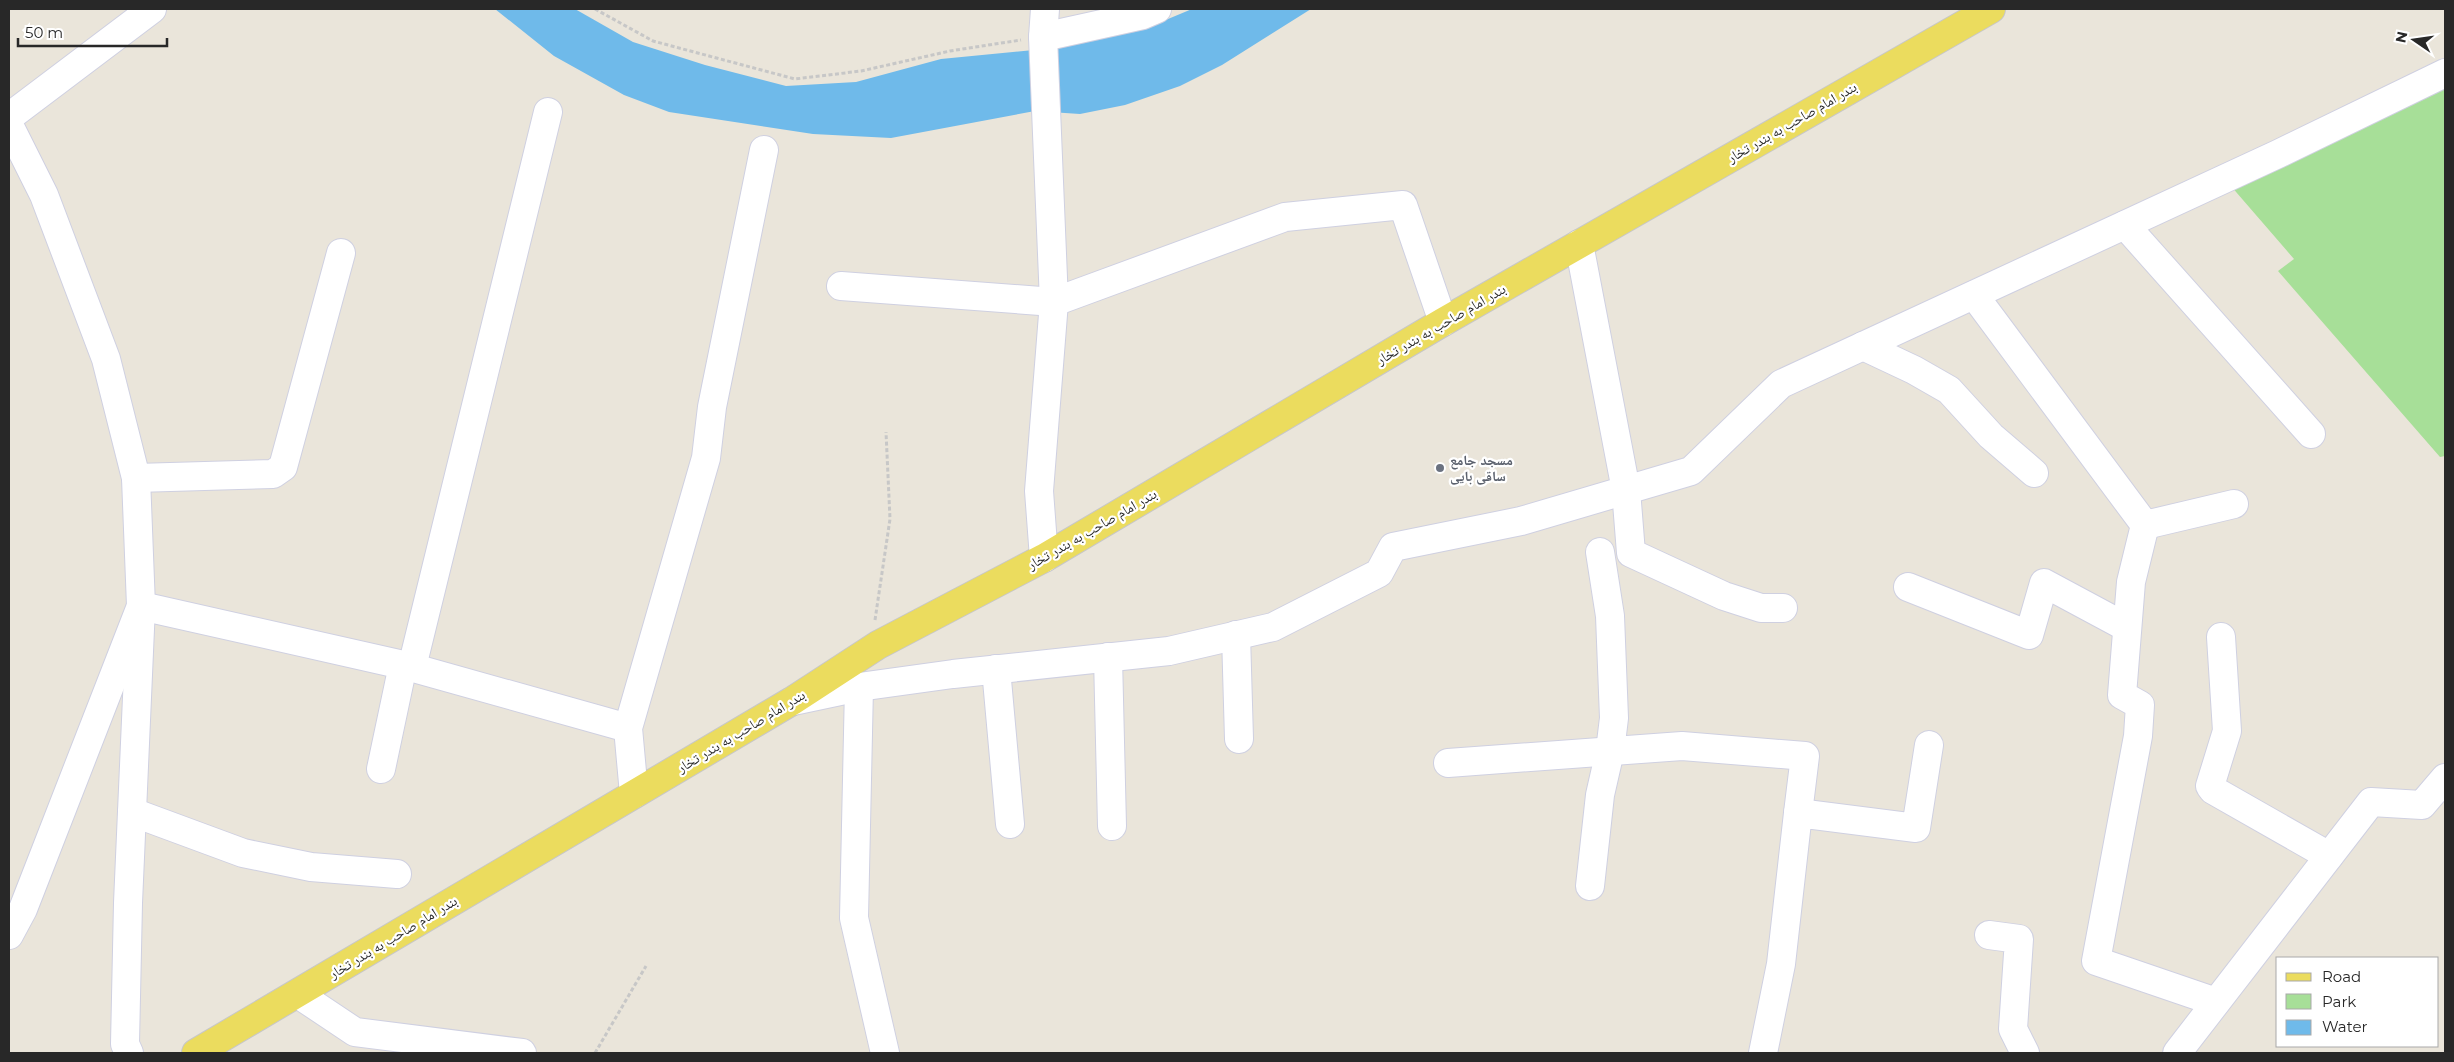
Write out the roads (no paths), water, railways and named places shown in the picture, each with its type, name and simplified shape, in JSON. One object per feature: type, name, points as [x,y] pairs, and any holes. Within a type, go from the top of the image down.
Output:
[{"type":"main road","name":"بندر امام صاحب به بندر تخار","points":[[196,1053],[792,701],[878,645],[1044,558],[1443,322],[1991,9]]},
{"type":"street","points":[[9,117],[152,9]]},
{"type":"street","points":[[1044,558],[1039,491],[1054,302],[1043,37],[1045,9]]},
{"type":"street","points":[[1043,37],[1143,15],[1157,9]]},
{"type":"street","points":[[792,701],[859,687],[996,669],[1169,651],[1273,627],[1379,573],[1393,547],[1521,521],[1691,471],[1781,384],[2125,225],[2445,73]]},
{"type":"street","points":[[381,768],[548,112]]},
{"type":"street","points":[[9,125],[44,195],[106,359],[136,478],[141,606],[128,903],[126,1044],[129,1053]]},
{"type":"street","points":[[634,794],[628,728],[706,458],[712,407],[764,150]]},
{"type":"street","points":[[841,286],[1054,302],[1285,217],[1403,205],[1443,322]]},
{"type":"street","points":[[2125,225],[2311,434]]},
{"type":"street","points":[[1579,244],[1626,490],[1631,554],[1724,596],[1761,608],[1784,608]]},
{"type":"street","points":[[136,478],[273,474],[283,467],[341,254]]},
{"type":"street","points":[[1974,295],[2145,525]]},
{"type":"street","points":[[1863,346],[1914,370],[1949,390],[1991,436],[2034,473]]},
{"type":"street","points":[[2145,525],[2234,504]]},
{"type":"street","points":[[2145,525],[2131,582],[2122,695],[2140,705],[2138,736],[2096,961],[2216,1002]]},
{"type":"street","points":[[1590,886],[1600,795],[1610,751],[1614,718],[1610,616],[1600,552]]},
{"type":"street","points":[[1908,587],[2029,635],[2044,583],[2126,627]]},
{"type":"street","points":[[141,606],[408,666],[628,728]]},
{"type":"street","points":[[9,935],[23,909],[141,606]]},
{"type":"street","points":[[1236,635],[1239,739]]},
{"type":"street","points":[[2221,637],[2227,731],[2210,786],[2213,790],[2329,856]]},
{"type":"street","points":[[1108,657],[1112,826]]},
{"type":"street","points":[[996,669],[1010,824]]},
{"type":"street","points":[[859,687],[854,918],[885,1053]]},
{"type":"street","points":[[1798,813],[1916,828],[1929,745]]},
{"type":"street","points":[[1448,763],[1682,746],[1805,756],[1781,964],[1763,1053]]},
{"type":"street","points":[[2177,1053],[2371,802],[2422,805],[2445,778]]},
{"type":"street","points":[[132,812],[243,853],[311,867],[397,874]]},
{"type":"street","points":[[1989,935],[2019,939],[2013,1029],[2025,1053]]},
{"type":"street","points":[[298,994],[355,1032],[522,1053]]},
{"type":"water","points":[[495,9],[575,9],[633,42],[705,65],[786,86],[856,82],[941,59],[1064,47],[1144,29],[1192,9],[1311,9],[1222,65],[1180,86],[1125,105],[1080,114],[1035,111],[891,138],[813,134],[669,112],[624,95],[554,56]]},
{"type":"place","name":"مسجد جامع ساقی بایی","points":[[1440,468]]}]
